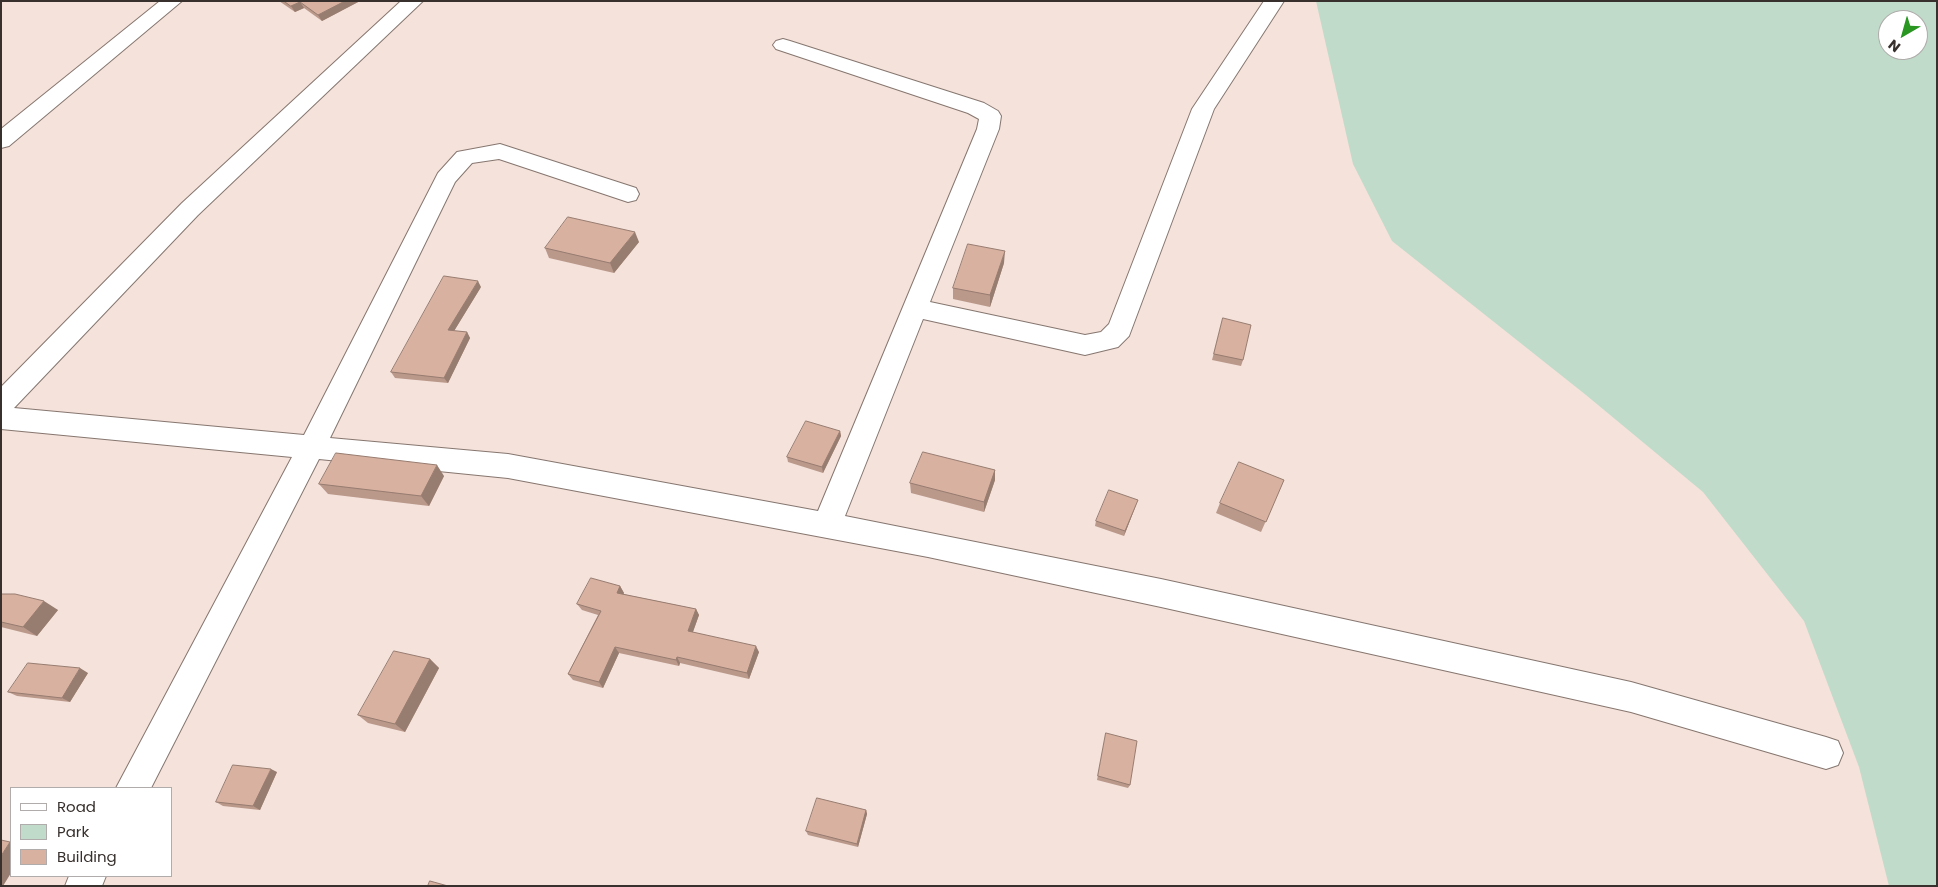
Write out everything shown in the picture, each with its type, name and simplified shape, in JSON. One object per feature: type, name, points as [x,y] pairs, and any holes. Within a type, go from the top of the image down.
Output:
[{"type":"street","points":[[1,141],[172,1]]},
{"type":"street","points":[[1,404],[190,210],[413,1]]},
{"type":"street","points":[[916,308],[1085,344],[1108,340],[1120,329],[1203,109],[1274,1]]},
{"type":"street","points":[[783,44],[976,108],[990,116],[988,129],[826,526]]},
{"type":"street","points":[[135,787],[312,446],[446,178],[465,157],[500,151],[628,194]]},
{"type":"street","points":[[1,418],[508,466],[928,544],[1161,593],[1631,697],[1826,753]]},
{"type":"green space","points":[[1316,1],[1937,1],[1937,886],[1889,886],[1859,767],[1804,621],[1703,492],[1586,395],[1392,241],[1353,164]]},
{"type":"building","points":[[284,1],[345,1],[318,15],[300,2],[291,6]]},
{"type":"building","points":[[568,217],[635,232],[610,263],[545,248]]},
{"type":"building","points":[[968,244],[1005,251],[990,295],[953,288]]},
{"type":"building","points":[[444,276],[478,281],[448,330],[467,332],[444,378],[391,372]]},
{"type":"building","points":[[1223,318],[1251,325],[1243,360],[1214,354]]},
{"type":"building","points":[[806,421],[840,431],[822,467],[787,457]]},
{"type":"building","points":[[923,452],[995,470],[984,502],[910,483]]},
{"type":"building","points":[[336,453],[437,465],[421,496],[319,484]]},
{"type":"building","points":[[1239,462],[1284,480],[1266,522],[1220,503]]},
{"type":"building","points":[[1109,490],[1138,500],[1125,531],[1096,521]]},
{"type":"building","points":[[591,578],[620,586],[617,593],[696,609],[688,631],[756,646],[747,673],[677,657],[676,660],[615,647],[599,682],[568,674],[601,611],[577,604]]},
{"type":"building","points":[[1,594],[15,594],[44,601],[23,627],[1,622]]},
{"type":"building","points":[[394,651],[430,659],[395,724],[358,715]]},
{"type":"building","points":[[28,663],[80,668],[62,698],[8,692]]},
{"type":"building","points":[[1106,733],[1137,741],[1130,785],[1098,776]]},
{"type":"building","points":[[233,765],[271,769],[253,806],[216,802]]},
{"type":"building","points":[[817,798],[866,810],[857,844],[806,831]]},
{"type":"building","points":[[1,840],[10,842],[1,856]]},
{"type":"building","points":[[430,881],[448,886],[428,886]]}]
